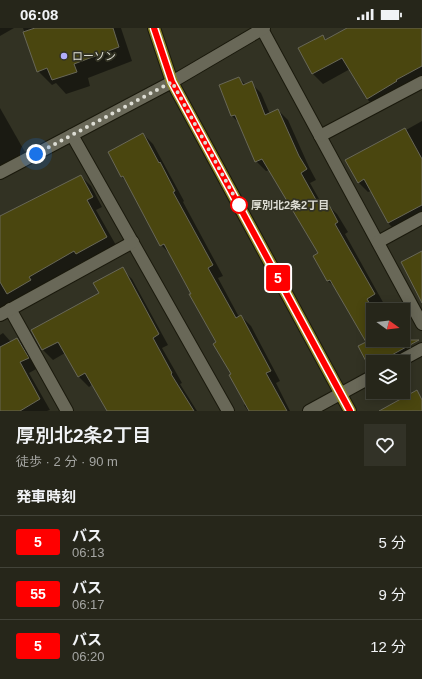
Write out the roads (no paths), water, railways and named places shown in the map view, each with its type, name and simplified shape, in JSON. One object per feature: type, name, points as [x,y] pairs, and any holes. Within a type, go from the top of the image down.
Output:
[{"type":"main road","points":[[154,28],[172,82],[350,411]]},
{"type":"street","points":[[0,173],[172,82],[263,28],[422,324]]},
{"type":"street","points":[[320,136],[422,82]]},
{"type":"street","points":[[72,135],[228,411]]},
{"type":"street","points":[[378,242],[422,218]]},
{"type":"street","points":[[67,411],[5,312],[133,242]]},
{"type":"street","points":[[410,356],[422,349]]},
{"type":"street","points":[[309,411],[366,380]]},
{"type":"place","name":"ローソン","points":[[64,56]]},
{"type":"place","name":"厚別北2条2丁目","points":[[239,205]]}]
